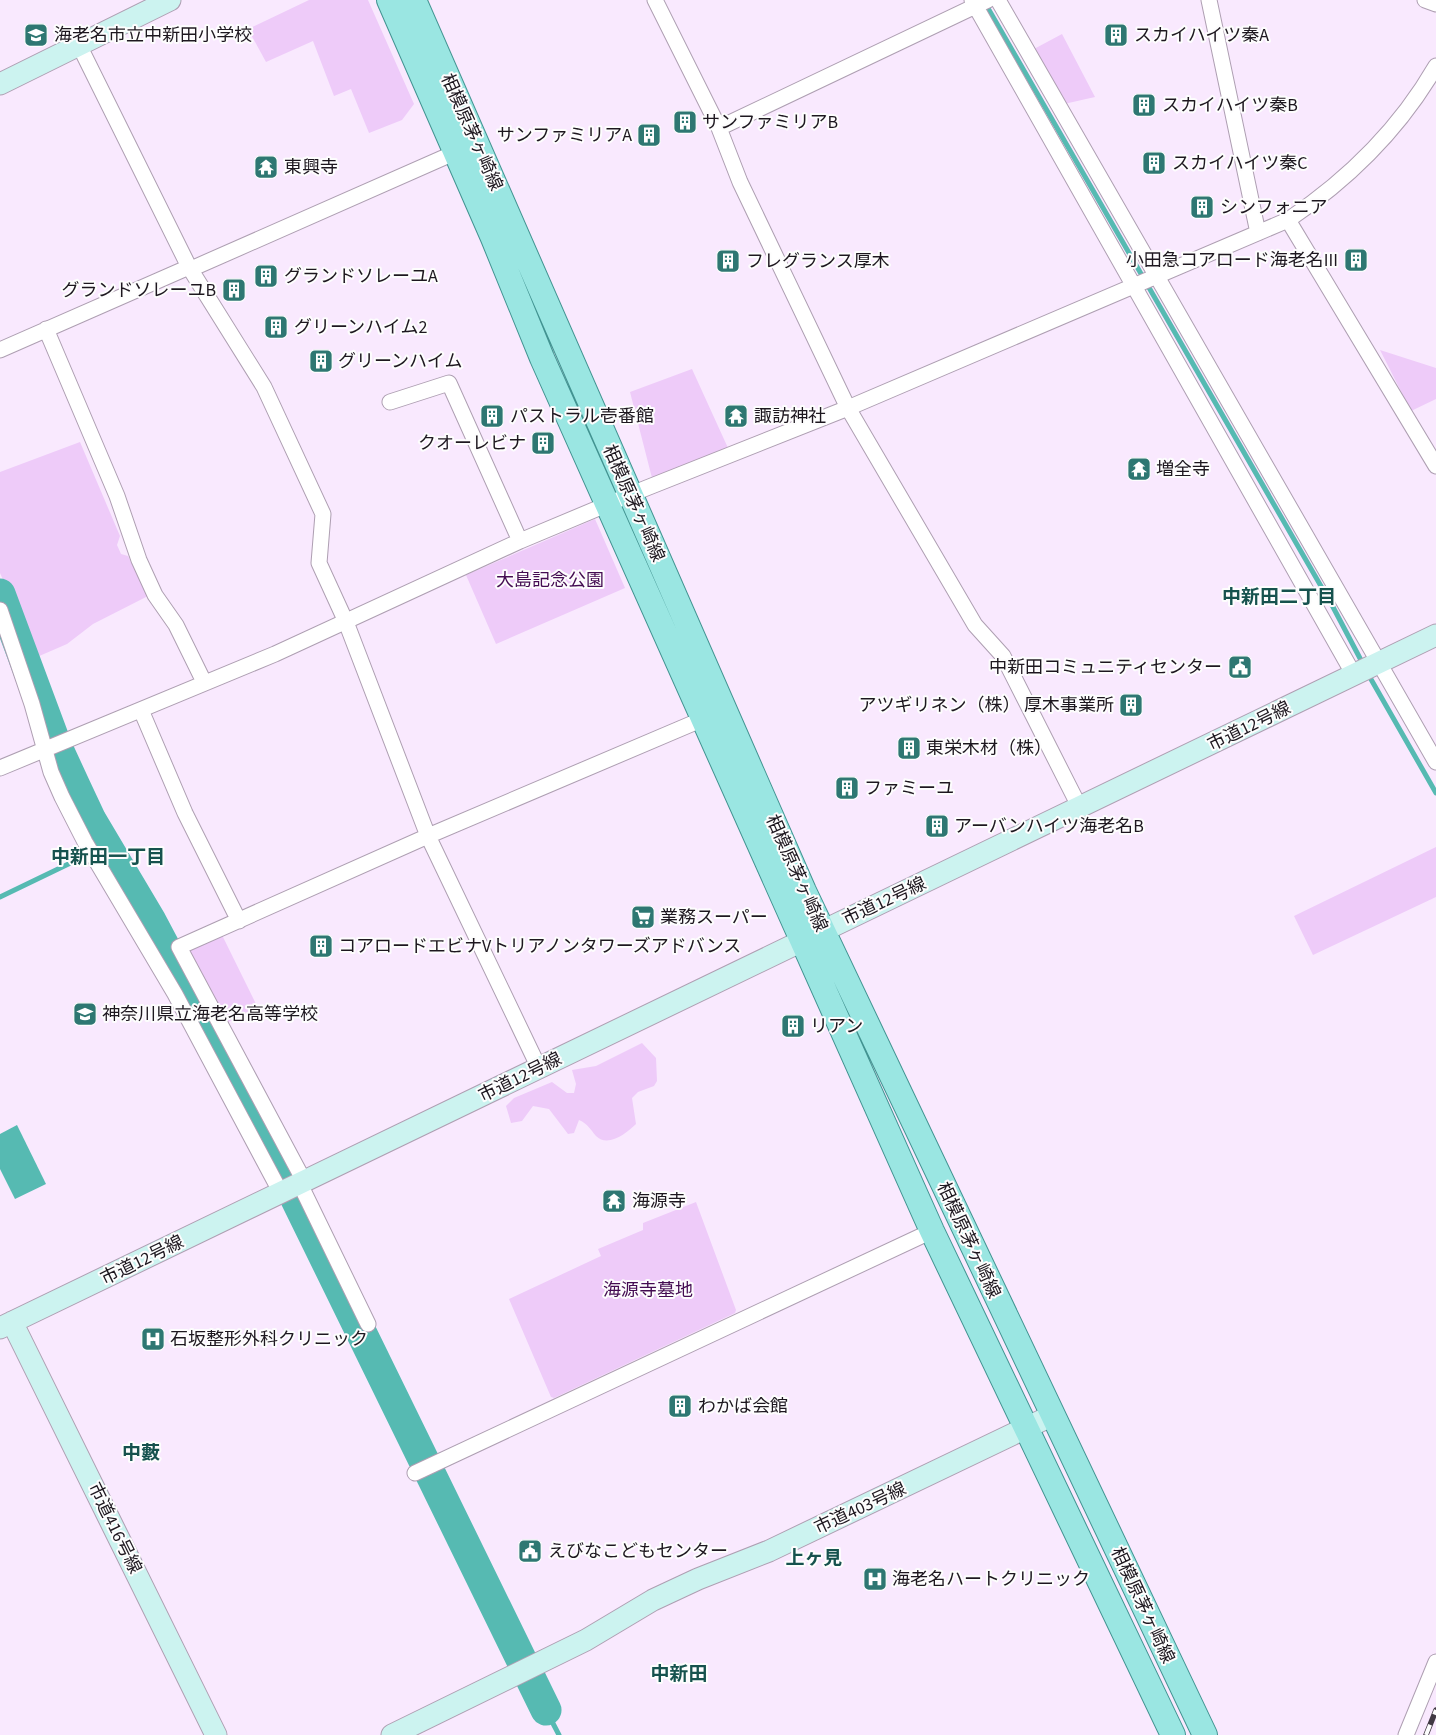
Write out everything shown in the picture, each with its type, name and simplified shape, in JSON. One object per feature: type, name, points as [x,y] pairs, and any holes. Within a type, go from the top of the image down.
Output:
[{"type":"main road","name":"相模原茅ヶ崎線","points":[[389,0],[454,153],[493,238],[542,358],[703,719],[1052,1415],[1205,1735]]},
{"type":"main road","name":"相模原茅ヶ崎線","points":[[414,0],[737,735],[780,840],[812,935],[932,1231],[1173,1735]]},
{"type":"street","points":[[0,84],[170,0]]},
{"type":"street","points":[[655,0],[719,128],[740,182],[848,408],[975,625],[1003,656],[1080,808]]},
{"type":"street","points":[[998,0],[1146,282],[1366,669]]},
{"type":"street","points":[[1209,0],[1258,233]]},
{"type":"street","points":[[1425,0],[1436,4]]},
{"type":"street","points":[[719,128],[979,2],[1146,282],[1366,669],[1436,762]]},
{"type":"street","points":[[79,45],[190,268],[264,387],[323,514],[319,563],[346,622],[428,836],[539,1068]]},
{"type":"street","points":[[0,768],[204,682],[276,654],[520,541],[848,408],[1288,220],[1324,196],[1355,169],[1386,137],[1410,108],[1436,66]]},
{"type":"street","points":[[0,350],[454,153]]},
{"type":"street","points":[[1288,220],[1436,466]]},
{"type":"street","points":[[46,329],[117,496],[139,560],[155,595],[176,625],[204,682]]},
{"type":"street","points":[[390,402],[449,383],[520,541]]},
{"type":"street","points":[[0,610],[32,704],[54,745],[62,797],[85,842],[293,1187],[368,1324]]},
{"type":"street","name":"市道12号線","points":[[6,1325],[1436,635]]},
{"type":"street","points":[[140,710],[185,813],[239,921]]},
{"type":"street","points":[[293,1187],[179,948],[428,836],[703,719]]},
{"type":"street","points":[[422,1470],[932,1231]]},
{"type":"street","name":"市道416号線","points":[[6,1325],[216,1735]]},
{"type":"street","name":"市道403号線","points":[[392,1735],[586,1640],[653,1600],[698,1579],[768,1551],[1052,1415]]},
{"type":"street","points":[[1406,1735],[1436,1662]]},
{"type":"green space","points":[[309,0],[368,0],[414,104],[402,120],[369,133],[351,89],[334,96],[313,41],[266,62],[248,29]]},
{"type":"green space","points":[[1062,34],[1095,97],[1064,104],[1034,49]]},
{"type":"green space","points":[[1380,350],[1436,368],[1436,399],[1411,411]]},
{"type":"green space","points":[[692,369],[728,448],[652,478],[630,392]]},
{"type":"green space","points":[[80,442],[120,536],[117,545],[121,554],[128,556],[148,596],[93,624],[67,644],[37,657],[0,573],[0,472]]},
{"type":"green space","name":"大島記念公園","points":[[595,519],[625,588],[496,644],[466,575]]},
{"type":"green space","points":[[1436,847],[1436,897],[1313,955],[1294,916]]},
{"type":"green space","points":[[222,935],[258,1008],[224,1024],[188,955],[190,949]]},
{"type":"green space","points":[[642,1043],[656,1058],[657,1081],[654,1086],[638,1092],[632,1098],[636,1124],[623,1135],[612,1140],[601,1139],[579,1120],[574,1133],[568,1134],[549,1109],[533,1106],[522,1121],[511,1123],[506,1106],[514,1098],[552,1082],[567,1093],[574,1093],[576,1084],[572,1070],[596,1066]]},
{"type":"green space","name":"海源寺墓地","points":[[696,1202],[736,1310],[735,1313],[554,1398],[551,1397],[509,1299],[601,1256],[598,1249],[643,1230],[643,1223]]},
{"type":"shaded area","points":[[17,1125],[46,1184],[15,1199],[0,1169],[0,1134]]},
{"type":"waterway","points":[[985,3],[1333,607],[1363,664]]},
{"type":"waterway","points":[[0,594],[57,747],[91,820],[151,921],[267,1140],[546,1710]]},
{"type":"waterway","points":[[1368,674],[1436,793]]},
{"type":"waterway","points":[[0,897],[85,856]]},
{"type":"waterway","points":[[546,1710],[559,1735]]},
{"type":"railway","points":[[1426,1735],[1436,1710]]},
{"type":"place","name":"海老名市立中新田小学校","points":[[36,35]]},
{"type":"place","name":"スカイハイツ秦A","points":[[1116,35]]},
{"type":"place","name":"スカイハイツ秦B","points":[[1144,105]]},
{"type":"place","name":"サンファミリアB","points":[[685,122]]},
{"type":"place","name":"サンファミリアA","points":[[649,135]]},
{"type":"place","name":"スカイハイツ秦C","points":[[1154,163]]},
{"type":"place","name":"東興寺","points":[[266,167]]},
{"type":"place","name":"シンフォニア","points":[[1202,207]]},
{"type":"place","name":"小田急コアロード海老名III","points":[[1356,260]]},
{"type":"place","name":"フレグランス厚木","points":[[728,261]]},
{"type":"place","name":"グランドソレーユA","points":[[266,276]]},
{"type":"place","name":"グランドソレーユB","points":[[234,290]]},
{"type":"place","name":"グリーンハイム2","points":[[276,327]]},
{"type":"place","name":"グリーンハイム","points":[[321,361]]},
{"type":"place","name":"パストラル壱番館","points":[[492,416]]},
{"type":"place","name":"諏訪神社","points":[[736,416]]},
{"type":"place","name":"クオーレビナ","points":[[543,443]]},
{"type":"place","name":"増全寺","points":[[1139,469]]},
{"type":"place","name":"中新田コミュニティセンター","points":[[1240,667]]},
{"type":"place","name":"アツギリネン（株） 厚木事業所","points":[[1131,705]]},
{"type":"place","name":"東栄木材（株）","points":[[909,748]]},
{"type":"place","name":"ファミーユ","points":[[847,788]]},
{"type":"place","name":"アーバンハイツ海老名B","points":[[937,826]]},
{"type":"place","name":"業務スーパー","points":[[643,917]]},
{"type":"place","name":"コアロードエビナVトリアノンタワーズアドバンス","points":[[321,946]]},
{"type":"place","name":"神奈川県立海老名高等学校","points":[[85,1014]]},
{"type":"place","name":"リアン","points":[[793,1026]]},
{"type":"place","name":"海源寺","points":[[614,1201]]},
{"type":"place","name":"石坂整形外科クリニック","points":[[153,1339]]},
{"type":"place","name":"わかば会館","points":[[680,1406]]},
{"type":"place","name":"えびなこどもセンター","points":[[530,1551]]},
{"type":"place","name":"海老名ハートクリニック","points":[[875,1579]]},
{"type":"district","name":"中新田二丁目","points":[[1279,596]]},
{"type":"district","name":"中新田一丁目","points":[[108,856]]},
{"type":"district","name":"中藪","points":[[141,1452]]},
{"type":"district","name":"上ヶ見","points":[[814,1557]]},
{"type":"district","name":"中新田","points":[[679,1673]]}]
